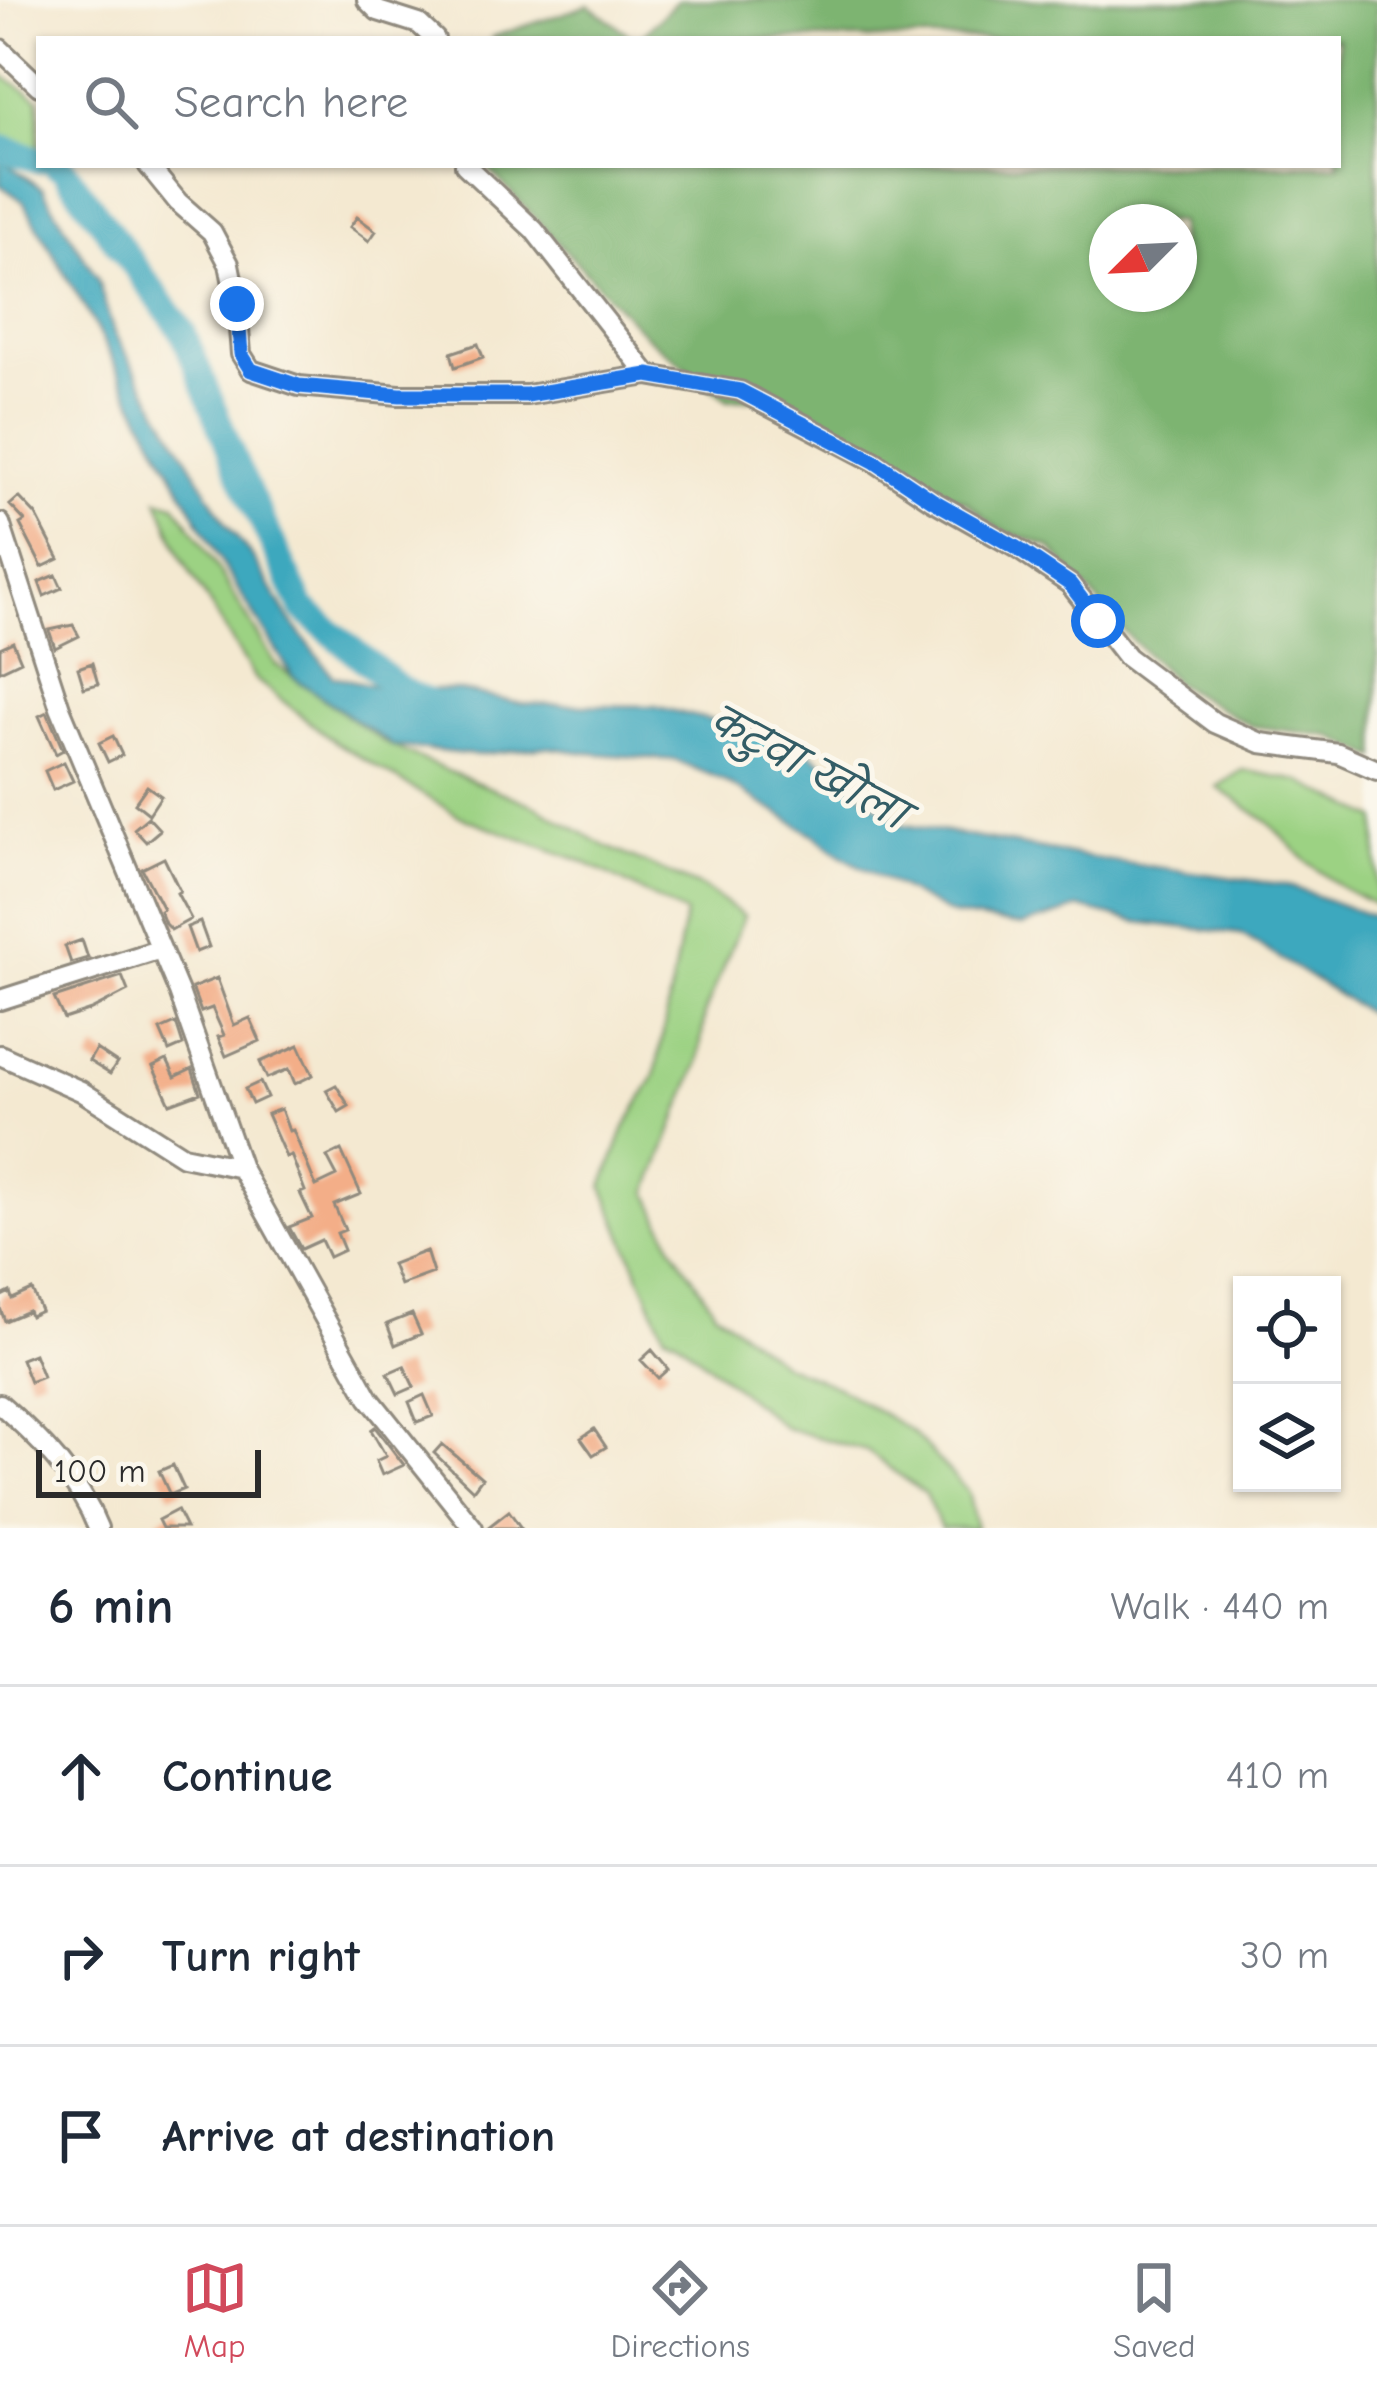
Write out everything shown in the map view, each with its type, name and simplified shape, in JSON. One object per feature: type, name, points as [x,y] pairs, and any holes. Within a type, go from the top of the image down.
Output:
[{"type":"street","points":[[367,0],[378,11],[419,24],[432,36]]},
{"type":"street","points":[[0,49],[36,83]]},
{"type":"street","points":[[150,168],[178,202],[212,232],[229,264],[241,354],[251,370],[299,386],[400,395],[527,395],[648,375],[740,391],[874,461],[1070,584],[1126,657],[1215,723],[1261,743],[1338,753],[1377,770]]},
{"type":"street","points":[[468,168],[534,230],[648,375]]},
{"type":"street","points":[[0,523],[61,708],[179,992],[241,1168],[370,1398],[473,1528]]},
{"type":"street","points":[[0,1000],[161,949]]},
{"type":"street","points":[[0,1055],[81,1091],[183,1156],[241,1168]]},
{"type":"street","points":[[0,1404],[59,1462],[98,1528]]},
{"type":"green space","points":[[678,0],[1377,0],[1377,758],[1330,736],[1251,726],[1176,683],[1050,547],[998,529],[967,502],[764,398],[727,400],[645,335],[488,168],[1341,168],[1341,36],[642,36]]},
{"type":"green space","points":[[589,5],[631,36],[495,36]]},
{"type":"green space","points":[[0,74],[36,97],[36,162],[0,144]]},
{"type":"green space","points":[[158,499],[175,504],[194,530],[276,665],[385,743],[536,806],[605,846],[703,888],[744,916],[705,1012],[698,1064],[648,1192],[673,1247],[715,1311],[783,1364],[838,1387],[911,1431],[968,1492],[976,1528],[941,1528],[925,1494],[867,1451],[785,1428],[664,1333],[603,1187],[625,1128],[655,1076],[685,914],[584,862],[461,817],[335,742],[255,679],[182,558]]},
{"type":"green space","points":[[1242,770],[1299,781],[1377,819],[1377,906],[1339,886],[1268,822],[1217,787]]},
{"type":"water","points":[[0,159],[42,188],[97,278],[114,333],[227,525],[333,676],[394,690],[458,690],[522,704],[655,706],[797,742],[900,824],[1104,860],[1286,885],[1377,918],[1377,1019],[1241,934],[1137,922],[1080,908],[1022,926],[951,915],[843,857],[721,779],[674,760],[545,747],[474,755],[393,746],[293,677],[227,572],[23,201],[0,185]]},
{"type":"building","points":[[357,217],[376,231],[369,241],[350,227]]},
{"type":"building","points":[[478,344],[483,357],[455,367],[451,353]]},
{"type":"building","points":[[19,497],[36,515],[59,559],[42,567],[20,524],[25,521],[10,505]]},
{"type":"building","points":[[56,575],[62,588],[44,596],[39,582]]},
{"type":"building","points":[[73,625],[79,636],[55,648],[49,630]]},
{"type":"building","points":[[13,642],[21,661],[0,671],[0,648]]},
{"type":"building","points":[[92,663],[98,684],[84,688],[78,668]]},
{"type":"building","points":[[47,712],[63,750],[56,754],[39,716]]},
{"type":"building","points":[[113,736],[122,755],[108,762],[99,743]]},
{"type":"building","points":[[64,762],[73,781],[53,790],[45,771]]},
{"type":"building","points":[[147,786],[161,796],[149,814],[135,803]]},
{"type":"building","points":[[148,817],[160,830],[146,842],[134,829]]},
{"type":"building","points":[[164,858],[191,919],[171,930],[142,869]]},
{"type":"building","points":[[200,922],[209,947],[196,952],[187,927]]},
{"type":"building","points":[[82,940],[88,958],[71,963],[65,946]]},
{"type":"building","points":[[122,976],[128,991],[64,1019],[54,998]]},
{"type":"building","points":[[217,978],[234,1025],[250,1018],[260,1041],[226,1056],[218,1037],[224,1035],[212,1008],[201,1012],[192,988]]},
{"type":"building","points":[[176,1023],[183,1045],[169,1051],[160,1030]]},
{"type":"building","points":[[299,1045],[313,1075],[295,1084],[289,1069],[267,1078],[260,1062]]},
{"type":"building","points":[[96,1049],[117,1063],[110,1074],[89,1061]]},
{"type":"building","points":[[167,1060],[175,1077],[192,1069],[200,1093],[170,1104],[153,1067]]},
{"type":"building","points":[[260,1082],[267,1097],[252,1104],[245,1089]]},
{"type":"building","points":[[336,1085],[349,1106],[339,1112],[326,1090]]},
{"type":"building","points":[[281,1109],[316,1186],[337,1176],[327,1157],[341,1150],[361,1194],[334,1205],[345,1230],[337,1233],[344,1250],[329,1257],[321,1240],[301,1249],[289,1227],[312,1218],[291,1155],[286,1157],[267,1114]]},
{"type":"building","points":[[426,1251],[433,1273],[400,1285],[392,1264]]},
{"type":"building","points":[[32,1290],[41,1311],[5,1321],[0,1297],[10,1292],[12,1299]]},
{"type":"building","points":[[412,1314],[421,1334],[395,1345],[387,1324]]},
{"type":"building","points":[[652,1350],[668,1369],[658,1378],[641,1360]]},
{"type":"building","points":[[34,1354],[43,1377],[30,1382],[21,1359]]},
{"type":"building","points":[[404,1366],[414,1387],[398,1394],[388,1373]]},
{"type":"building","points":[[424,1395],[433,1416],[417,1422],[409,1402]]},
{"type":"building","points":[[375,1427],[404,1465],[382,1475],[376,1461],[386,1456],[371,1430]]},
{"type":"building","points":[[594,1429],[606,1447],[593,1455],[581,1438]]},
{"type":"building","points":[[442,1444],[482,1478],[473,1490],[434,1453]]},
{"type":"building","points":[[173,1465],[184,1489],[170,1495],[159,1471]]},
{"type":"building","points":[[177,1510],[186,1528],[162,1528],[158,1520]]},
{"type":"building","points":[[509,1511],[521,1528],[487,1528]]},
{"type":"waterway","name":"कटुवा खोला","points":[[0,148],[36,159]]},
{"type":"waterway","name":"कटुवा खोला","points":[[63,168],[183,332],[237,467],[303,609],[401,690],[432,704]]},
{"type":"route","points":[[237,304],[241,354],[251,370],[299,386],[400,395],[527,395],[648,375],[740,391],[874,461],[1015,547],[1070,584],[1098,621]]}]
